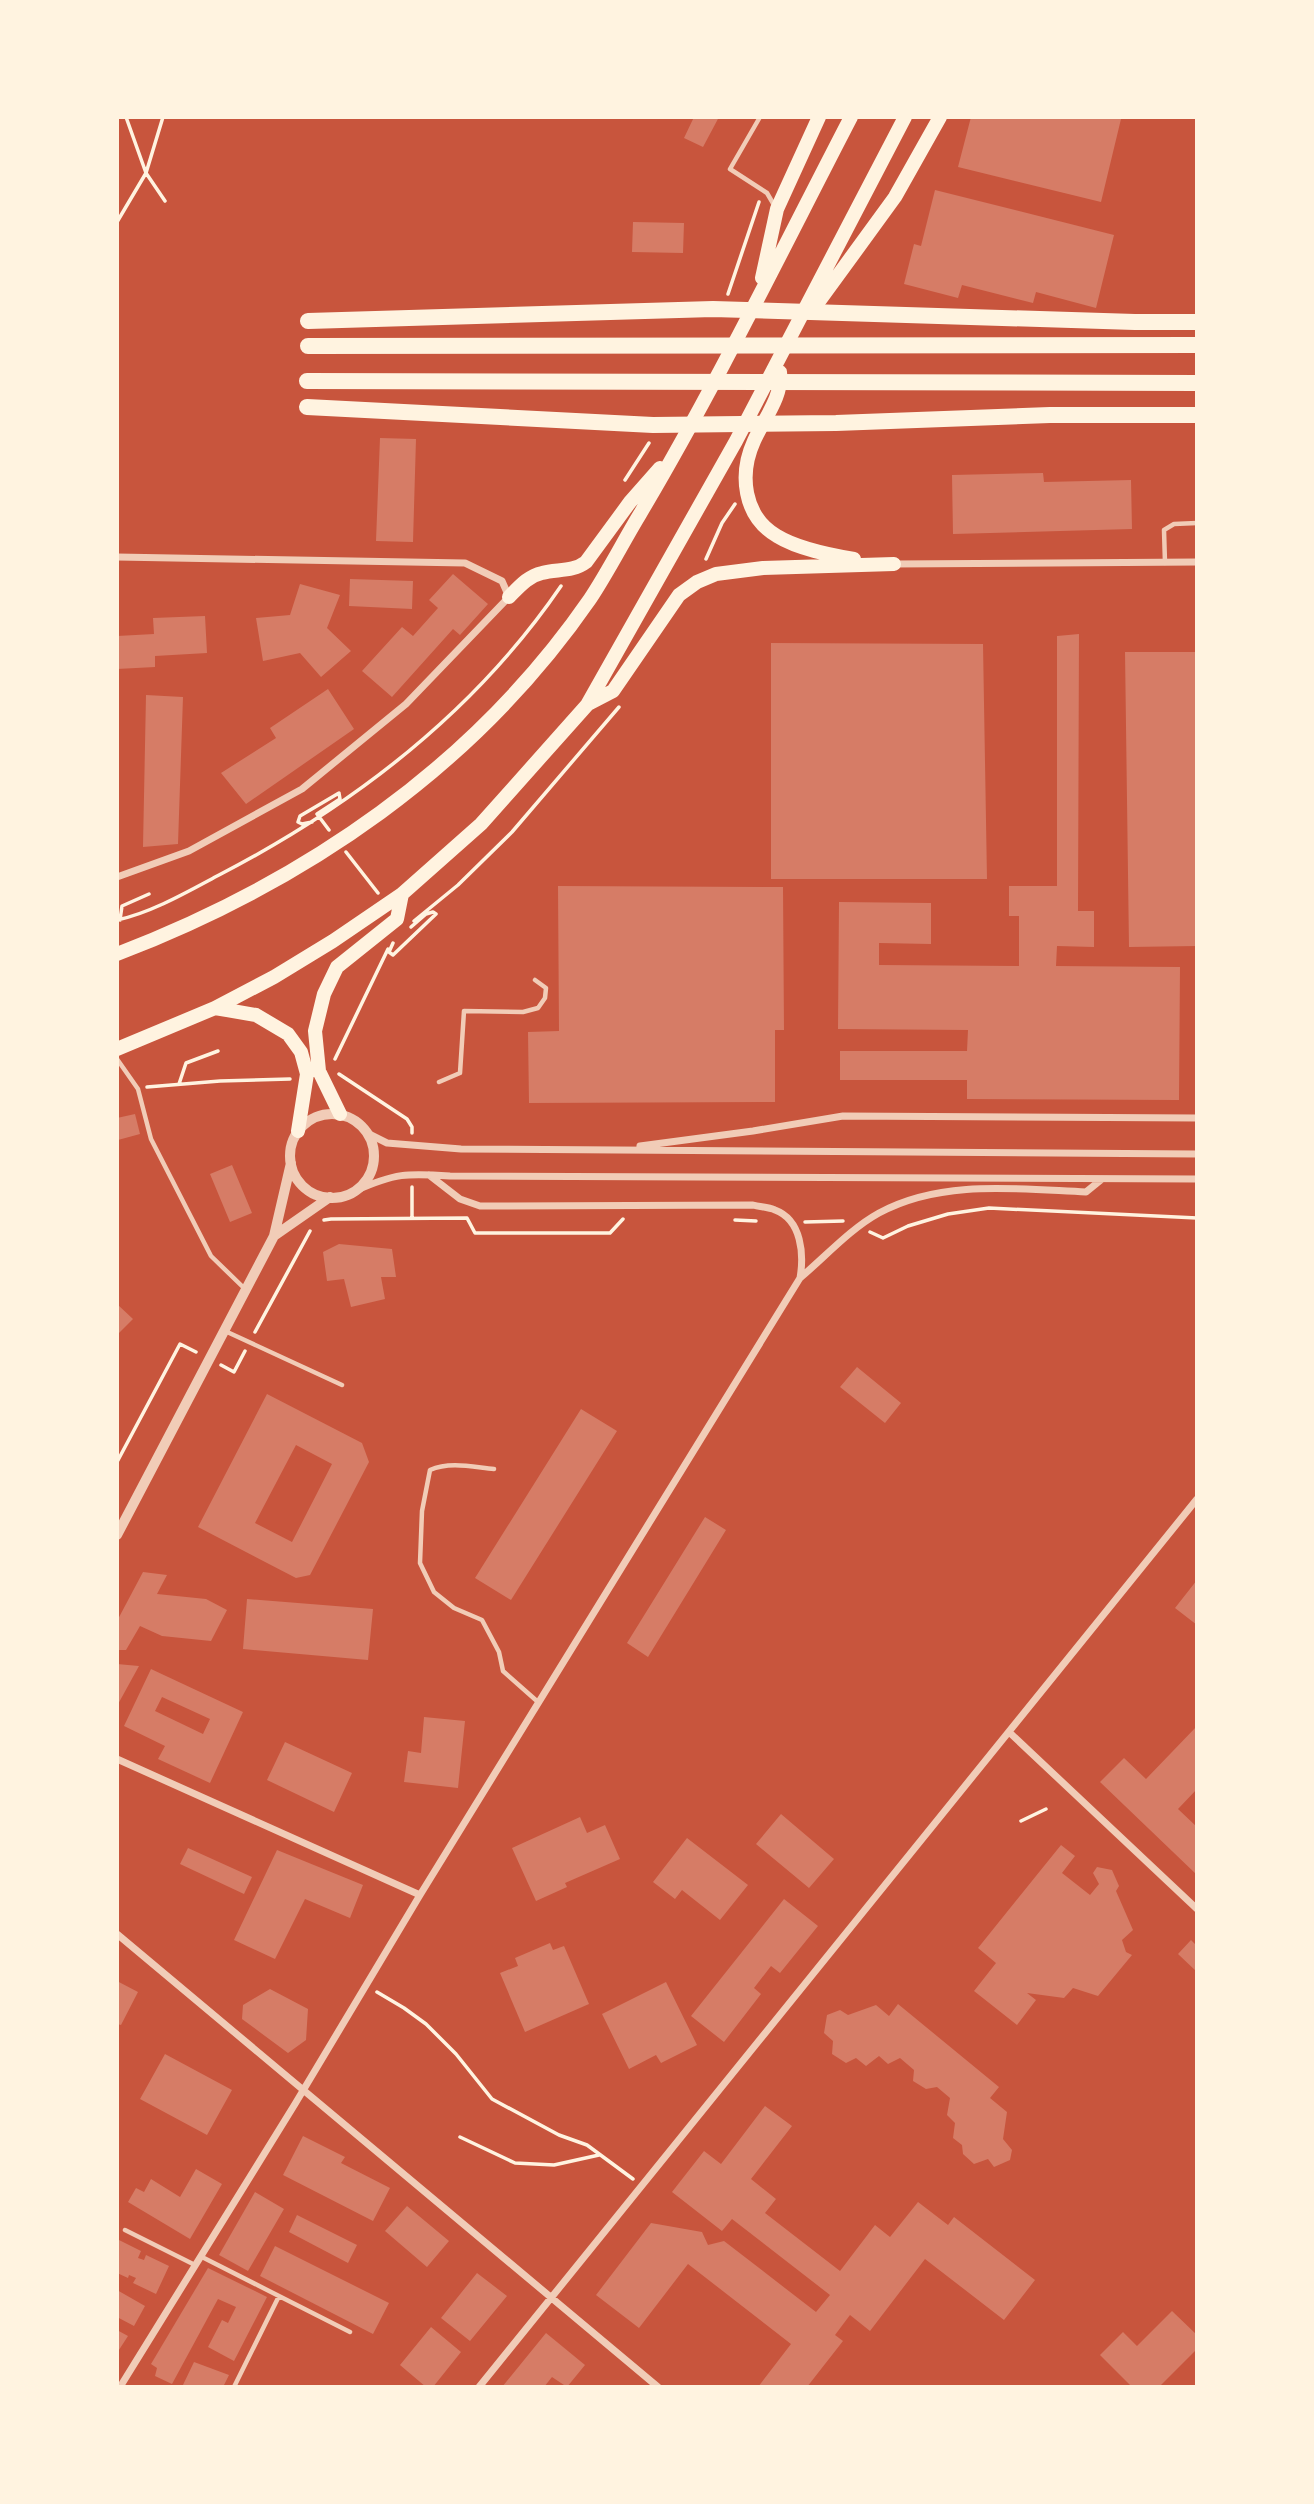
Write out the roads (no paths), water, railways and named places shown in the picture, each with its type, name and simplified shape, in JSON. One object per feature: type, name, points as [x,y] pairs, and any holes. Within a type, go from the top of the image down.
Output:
[{"type":"highway","points":[[758,297],[776,209],[820,117]]},
{"type":"highway","points":[[117,954],[172,933],[312,861],[380,814],[431,774],[478,730],[533,671],[591,598],[684,441],[851,117]]},
{"type":"highway","points":[[817,296],[905,117]]},
{"type":"highway","points":[[117,1049],[215,1008],[274,977],[333,942],[402,894],[481,824],[587,705],[736,441],[787,343],[817,296],[895,197],[940,117]]},
{"type":"highway","points":[[308,321],[713,309],[1197,322]]},
{"type":"highway","points":[[308,346],[1197,345]]},
{"type":"highway","points":[[778,359],[781,378],[777,395],[754,440],[746,466],[750,505],[766,528],[778,537],[845,558],[894,564]]},
{"type":"highway","points":[[307,382],[1197,383]]},
{"type":"highway","points":[[307,407],[653,425],[836,423],[1050,415],[1197,415]]},
{"type":"highway","points":[[509,597],[540,573],[573,569],[586,562],[630,502],[684,441]]},
{"type":"highway","points":[[587,705],[613,691],[680,595],[697,582],[716,574],[754,569],[894,564]]},
{"type":"highway","points":[[340,1114],[319,1071],[315,1031],[324,994],[337,967],[397,919],[402,894]]},
{"type":"highway","points":[[215,1008],[256,1015],[288,1034],[301,1052],[307,1074],[298,1131]]},
{"type":"street","points":[[117,557],[465,563],[502,581],[509,597],[406,704],[302,789],[189,852],[117,877]]},
{"type":"street","points":[[894,564],[1197,562]]},
{"type":"street","points":[[117,1535],[274,1236],[291,1163],[291,1146],[298,1131],[309,1120],[324,1114],[340,1114],[356,1121],[369,1134],[387,1143],[461,1149],[1197,1154]]},
{"type":"street","points":[[616,1149],[843,1116],[1197,1118]]},
{"type":"street","points":[[355,1191],[367,1180],[373,1165],[374,1149],[369,1134]]},
{"type":"street","points":[[291,1163],[295,1176],[304,1187],[317,1195],[330,1198],[344,1196],[385,1177],[412,1173],[1197,1179]]},
{"type":"street","points":[[428,1175],[460,1199],[480,1206],[753,1205],[777,1210],[790,1222],[801,1242],[803,1261],[800,1278]]},
{"type":"street","points":[[120,2387],[800,1278],[879,1213],[932,1192],[1000,1189],[1086,1192],[1102,1179]]},
{"type":"street","points":[[274,1236],[330,1198]]},
{"type":"street","points":[[479,2387],[1197,1499]]},
{"type":"street","points":[[1009,1732],[1197,1909]]},
{"type":"street","points":[[117,1759],[420,1895]]},
{"type":"street","points":[[117,1934],[658,2387]]},
{"type":"lane","points":[[760,117],[730,169],[767,193],[776,209]]},
{"type":"lane","points":[[1165,562],[1164,530],[1174,524],[1197,523]]},
{"type":"lane","points":[[439,1082],[460,1073],[464,1011],[523,1012],[538,1008],[545,998],[546,988],[535,980]]},
{"type":"lane","points":[[117,1059],[138,1089],[151,1139],[211,1256],[246,1289]]},
{"type":"lane","points":[[224,1330],[249,1344],[342,1385]]},
{"type":"lane","points":[[494,1469],[456,1465],[439,1466],[430,1470],[422,1511],[420,1563],[434,1592],[454,1608],[482,1620],[499,1652],[503,1671],[539,1703]]},
{"type":"lane","points":[[125,2230],[195,2265]]},
{"type":"lane","points":[[201,2256],[350,2332]]},
{"type":"lane","points":[[234,2387],[279,2296]]}]
